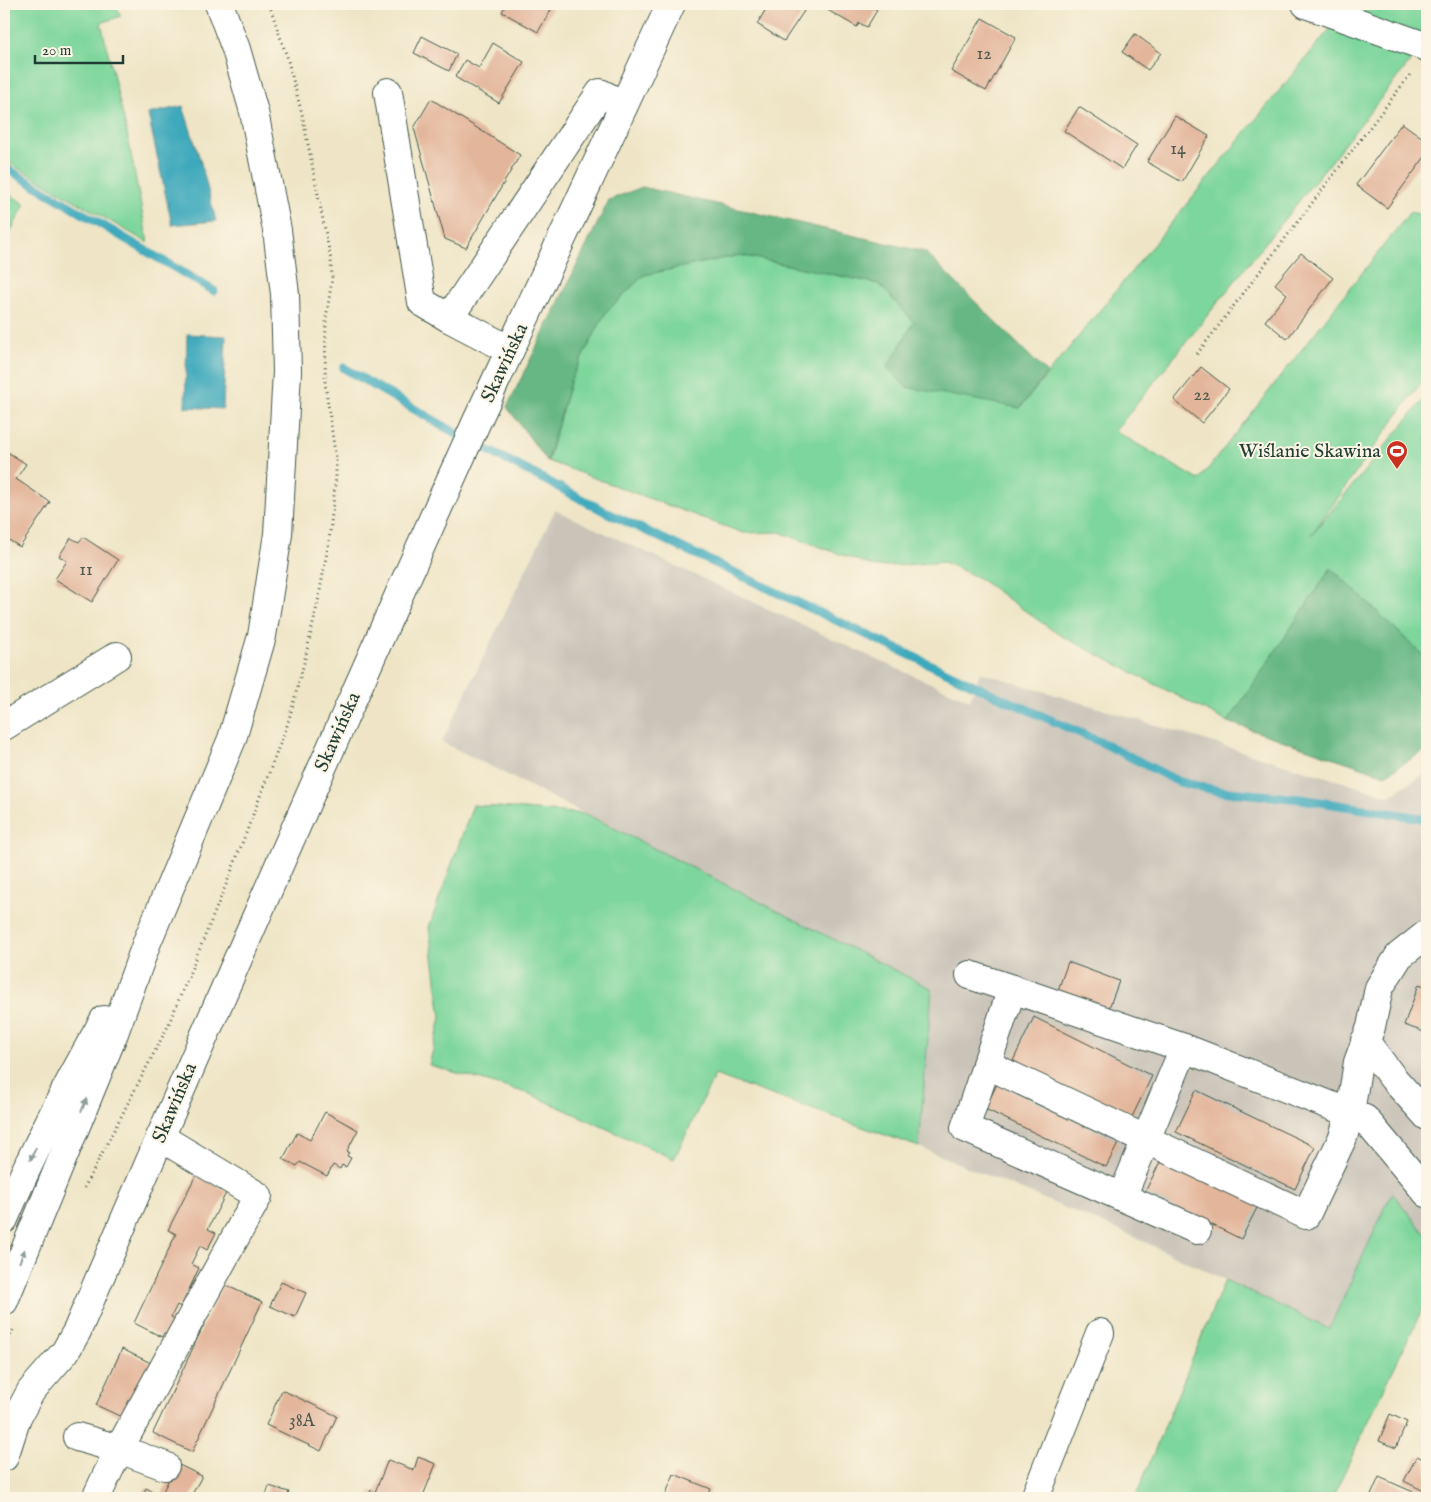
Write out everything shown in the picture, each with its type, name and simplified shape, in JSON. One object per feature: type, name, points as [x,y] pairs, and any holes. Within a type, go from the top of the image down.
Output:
[{"type":"street","points":[[10,1312],[148,942],[232,739],[262,636],[278,534],[287,372],[285,294],[277,230],[254,112],[236,49],[219,4]]},
{"type":"street","name":"Skawińska","points":[[4,1457],[17,1417],[31,1391],[65,1352],[77,1331],[339,728],[510,350],[671,4]]},
{"type":"street","points":[[1306,4],[1421,58]]},
{"type":"street","points":[[388,92],[422,302],[510,350]]},
{"type":"street","points":[[449,318],[600,93],[624,105]]},
{"type":"street","points":[[4,726],[116,656]]},
{"type":"street","points":[[986,1064],[1306,1215],[1343,1137],[1350,1113],[1358,1062],[1371,1027],[1379,988],[1400,956],[1427,934]]},
{"type":"street","points":[[4,1219],[34,1151],[70,1079],[148,942]]},
{"type":"street","points":[[970,975],[1184,1048],[1364,1119],[1427,1193]]},
{"type":"street","points":[[1012,988],[964,1128],[1197,1230]]},
{"type":"street","points":[[1365,1041],[1393,1078],[1427,1116]]},
{"type":"street","points":[[1122,1198],[1184,1048]]},
{"type":"street","points":[[96,1498],[119,1450],[258,1196],[160,1137]]},
{"type":"street","points":[[1035,1498],[1100,1333]]},
{"type":"street","points":[[76,1437],[165,1466]]},
{"type":"path","points":[[1197,354],[1421,58]]},
{"type":"path","points":[[83,1190],[168,1026]]},
{"type":"path","points":[[4,1349],[10,1312]]},
{"type":"shaded area","points":[[555,510],[893,667],[970,700],[980,672],[1389,796],[1427,772],[1427,1236],[1392,1194],[1329,1329],[1130,1235],[919,1147],[932,989],[442,742]]},
{"type":"green space","points":[[4,4],[115,4],[121,16],[101,23],[127,133],[148,243],[4,160]]},
{"type":"green space","points":[[1318,4],[1427,4],[1427,39]]},
{"type":"green space","points":[[1333,25],[1418,52],[1115,431],[1199,480],[1410,212],[1427,216],[1427,374],[1311,535],[1427,396],[1427,659],[1331,568],[1228,722],[1058,634],[977,577],[944,562],[876,567],[779,532],[743,533],[548,461],[571,379],[606,312],[644,275],[740,255],[879,284],[914,322],[887,368],[1020,408]]},
{"type":"green space","points":[[642,187],[925,252],[1047,373],[1020,408],[906,387],[887,368],[914,322],[879,284],[740,255],[644,275],[606,312],[571,379],[547,461],[507,407],[609,200]]},
{"type":"green space","points":[[4,191],[25,204],[4,244]]},
{"type":"green space","points":[[1331,568],[1427,659],[1427,749],[1385,775],[1228,722]]},
{"type":"green space","points":[[473,805],[586,814],[932,989],[919,1147],[715,1075],[674,1159],[530,1094],[429,1065],[441,1018],[429,927]]},
{"type":"green space","points":[[1392,1193],[1427,1236],[1427,1299],[1332,1498],[1135,1498],[1225,1280],[1329,1329]]},
{"type":"water","points":[[183,106],[200,159],[216,221],[172,225],[148,114]]},
{"type":"water","points":[[187,334],[226,336],[223,409],[185,407]]},
{"type":"building","points":[[506,4],[554,5],[538,32],[502,12]]},
{"type":"building","points":[[769,4],[793,4],[804,11],[784,41],[757,24]]},
{"type":"building","points":[[817,4],[870,4],[877,10],[867,27],[859,23],[857,27]]},
{"type":"building","points":[[982,18],[1016,37],[986,91],[951,71]]},
{"type":"building","points":[[1135,34],[1161,53],[1148,70],[1122,52]]},
{"type":"building","points":[[422,36],[457,54],[449,71],[414,53]]},
{"type":"building","points":[[493,43],[524,62],[499,103],[455,77],[465,60],[479,68]]},
{"type":"building","points":[[431,99],[520,155],[466,248],[445,239],[414,128]]},
{"type":"building","points":[[1079,107],[1137,145],[1122,169],[1064,131]]},
{"type":"building","points":[[1175,116],[1209,136],[1182,182],[1147,162]]},
{"type":"building","points":[[1402,123],[1427,141],[1427,154],[1387,208],[1356,185]]},
{"type":"building","points":[[1301,253],[1333,278],[1287,339],[1265,321],[1287,294],[1275,284]]},
{"type":"building","points":[[1201,367],[1229,389],[1202,423],[1174,400]]},
{"type":"building","points":[[6,451],[26,464],[16,479],[50,502],[20,547],[4,537],[4,455]]},
{"type":"building","points":[[83,537],[118,560],[92,602],[55,579],[67,561],[59,556],[71,538],[79,542]]},
{"type":"building","points":[[1068,962],[1119,981],[1109,1008],[1058,990]]},
{"type":"building","points":[[1419,984],[1427,987],[1427,1033],[1404,1025]]},
{"type":"building","points":[[1034,1017],[1152,1076],[1129,1123],[1011,1065]]},
{"type":"building","points":[[997,1084],[1119,1142],[1106,1167],[985,1109]]},
{"type":"building","points":[[1196,1090],[1315,1147],[1295,1189],[1176,1132]]},
{"type":"building","points":[[325,1112],[358,1130],[347,1151],[349,1152],[347,1156],[351,1158],[346,1167],[342,1165],[340,1169],[333,1165],[327,1176],[300,1162],[297,1166],[283,1159],[297,1133],[310,1140]]},
{"type":"building","points":[[1164,1154],[1260,1202],[1241,1239],[1145,1192]]},
{"type":"building","points":[[196,1175],[227,1191],[208,1229],[216,1233],[207,1250],[200,1246],[191,1264],[199,1268],[181,1307],[177,1305],[171,1317],[175,1319],[167,1334],[164,1333],[162,1337],[134,1323],[176,1234],[168,1230]]},
{"type":"building","points":[[281,1282],[306,1293],[295,1317],[270,1306]]},
{"type":"building","points":[[223,1284],[262,1302],[192,1452],[153,1433]]},
{"type":"building","points":[[122,1349],[153,1364],[128,1420],[96,1405]]},
{"type":"building","points":[[282,1390],[337,1416],[321,1451],[266,1425]]},
{"type":"building","points":[[1390,1414],[1407,1422],[1396,1448],[1379,1441]]},
{"type":"building","points":[[1417,1456],[1427,1461],[1426,1492],[1404,1481]]},
{"type":"building","points":[[418,1457],[436,1464],[422,1498],[368,1498],[371,1490],[375,1492],[388,1460],[414,1470]]},
{"type":"building","points":[[177,1464],[202,1476],[190,1498],[141,1498],[146,1488],[161,1495]]},
{"type":"building","points":[[674,1474],[711,1489],[707,1498],[670,1498],[665,1496]]},
{"type":"building","points":[[1379,1477],[1427,1498],[1370,1498]]},
{"type":"building","points":[[269,1486],[289,1492],[287,1498],[265,1498]]},
{"type":"waterway","points":[[4,167],[214,291]]},
{"type":"waterway","points":[[344,368],[457,434],[608,513],[997,696],[1107,745],[1179,782],[1219,791],[1301,799],[1427,819]]},
{"type":"place","name":"Wiślanie Skawina","points":[[1397,470]]}]
